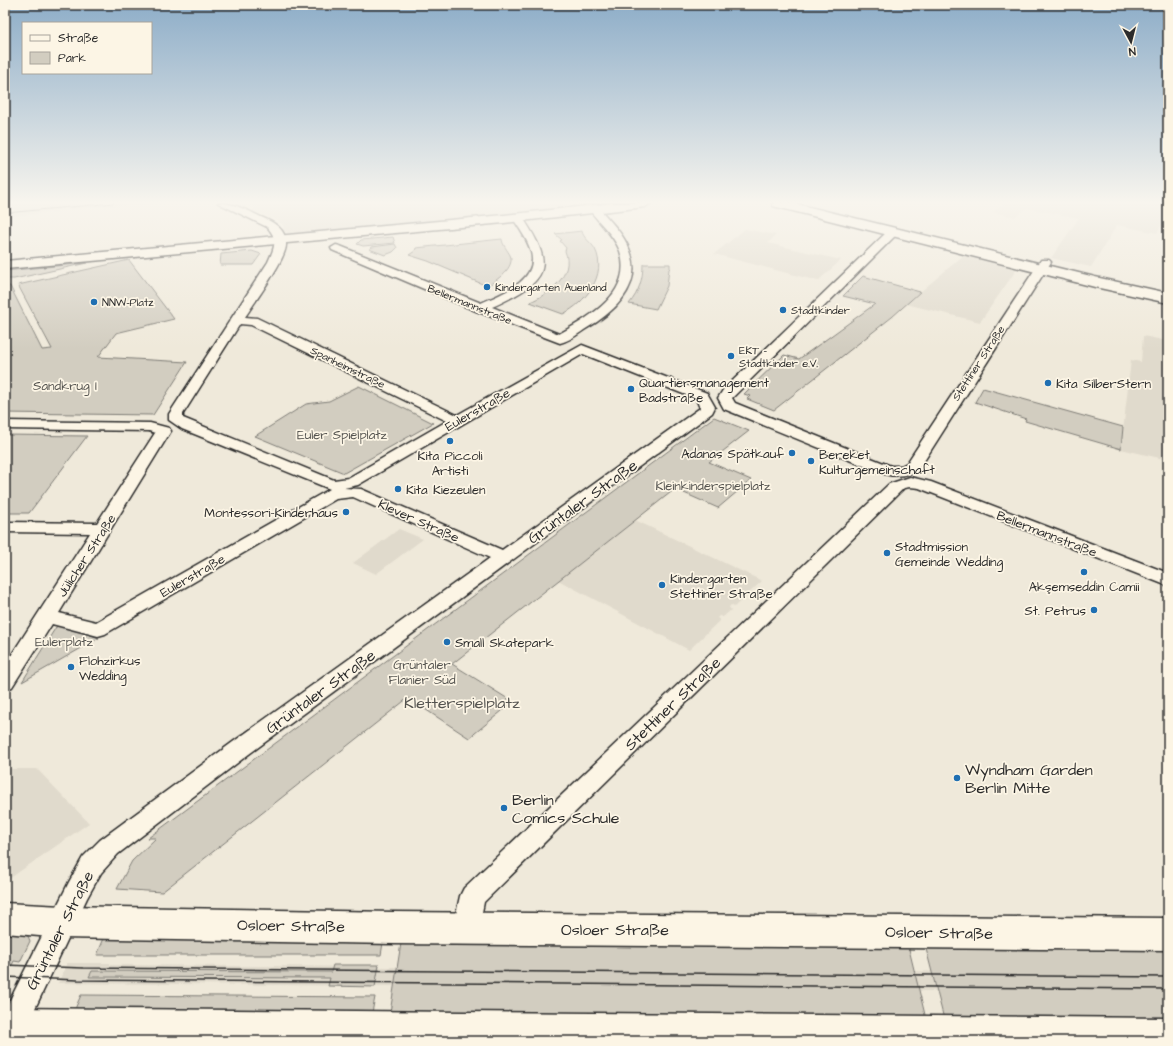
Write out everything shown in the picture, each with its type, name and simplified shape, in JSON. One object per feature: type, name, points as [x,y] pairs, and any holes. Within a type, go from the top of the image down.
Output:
[{"type":"main road","points":[[982,252],[1042,265],[1168,289]]},
{"type":"main road","points":[[989,252],[1168,298]]},
{"type":"main road","name":"Osloer Straße","points":[[5,918],[62,922],[466,928],[1168,934]]},
{"type":"main road","points":[[7,1029],[315,1035],[863,1037],[1168,1036]]},
{"type":"street","points":[[5,265],[140,252]]},
{"type":"street","points":[[236,320],[278,256],[279,252]]},
{"type":"street","name":"Bellermannstraße","points":[[345,252],[480,308],[560,339],[606,310],[618,297],[626,282],[628,269],[625,252]]},
{"type":"street","points":[[480,308],[523,286],[533,276],[538,267],[536,252]]},
{"type":"street","points":[[874,252],[729,401],[891,478]]},
{"type":"street","name":"Stettiner Straße","points":[[466,928],[470,902],[476,892],[891,478],[913,466],[1042,265]]},
{"type":"street","name":"Spanheimstraße","points":[[236,320],[253,321],[458,421]]},
{"type":"street","name":"Eulerstraße","points":[[236,320],[176,414],[176,420],[332,484],[352,482],[582,348]]},
{"type":"street","name":"Grüntaler Straße","points":[[7,1029],[92,865],[109,846],[504,558],[703,403],[582,348]]},
{"type":"street","name":"Jülicher Straße","points":[[5,425],[150,427],[162,429],[164,431],[104,528],[46,616],[11,663],[5,682]]},
{"type":"street","name":"Bellermannstraße","points":[[891,478],[925,485],[1168,580]]},
{"type":"street","name":"Klever Straße","points":[[332,494],[355,492],[504,558]]},
{"type":"street","name":"Eulerstraße","points":[[46,616],[98,629],[332,494]]},
{"type":"street","points":[[5,527],[104,528]]},
{"type":"shaded area","points":[[717,252],[806,252],[841,260],[818,281],[714,254]]},
{"type":"shaded area","points":[[1055,252],[1100,252],[1091,267],[1051,258]]},
{"type":"shaded area","points":[[964,255],[1017,269],[980,322],[906,304]]},
{"type":"shaded area","points":[[1143,336],[1168,341],[1168,460],[1121,449],[1131,360],[1141,362]]},
{"type":"shaded area","name":"Kindergarten Stettiner Straße","points":[[635,520],[762,581],[734,607],[731,605],[729,607],[731,610],[723,617],[719,616],[717,618],[720,620],[689,650],[558,580]]},
{"type":"shaded area","points":[[399,529],[423,539],[376,574],[353,563]]},
{"type":"shaded area","points":[[5,769],[37,769],[89,823],[6,881]]},
{"type":"shaded area","points":[[67,963],[110,963],[110,965],[1168,973],[1168,993],[58,983]]},
{"type":"green space","points":[[254,252],[261,254],[253,265],[220,265],[221,254]]},
{"type":"green space","points":[[377,252],[393,252],[385,255]]},
{"type":"green space","points":[[414,252],[508,252],[511,260],[508,269],[487,286],[428,261],[409,255]]},
{"type":"green space","points":[[565,252],[596,252],[598,259],[599,269],[596,278],[592,287],[579,303],[563,314],[530,302],[552,289],[563,276],[567,260]]},
{"type":"green space","name":"Sandkrug I","points":[[129,260],[174,319],[116,333],[98,357],[187,362],[153,415],[5,413],[5,286],[10,286],[42,350],[52,349],[18,285]]},
{"type":"green space","points":[[87,263],[14,279],[5,279],[5,271]]},
{"type":"green space","points":[[643,264],[670,264],[667,286],[656,309],[629,304],[640,285]]},
{"type":"green space","points":[[863,276],[920,292],[892,317],[774,410],[747,399],[750,396],[744,394],[784,355],[799,359],[875,304],[843,296]]},
{"type":"green space","name":"Euler Spielplatz","points":[[359,386],[433,423],[344,473],[255,436],[306,404],[329,401]]},
{"type":"green space","points":[[983,388],[1123,427],[1121,449],[1025,421],[1026,419],[975,402]]},
{"type":"green space","name":"Grüntaler Flanier Süd","points":[[714,417],[749,431],[709,462],[751,480],[718,508],[675,489],[452,664],[513,702],[469,738],[408,698],[162,892],[117,889],[132,861],[156,838],[148,838]]},
{"type":"green space","points":[[5,435],[87,436],[29,513],[5,513]]},
{"type":"green space","name":"Eulerplatz","points":[[62,625],[99,638],[22,682],[56,627]]},
{"type":"green space","points":[[5,932],[28,936],[30,941],[20,962],[14,961],[5,979]]},
{"type":"green space","points":[[105,936],[384,937],[381,955],[97,955]]},
{"type":"green space","points":[[402,937],[907,941],[927,1023],[389,1019]]},
{"type":"green space","points":[[924,941],[1168,943],[1168,1025],[945,1023]]},
{"type":"green space","points":[[333,965],[379,965],[375,987],[328,986],[330,978],[89,977],[92,971],[331,972]]},
{"type":"green space","points":[[81,995],[375,997],[371,1018],[72,1016]]},
{"type":"tram line","points":[[5,965],[83,968],[1168,977]]},
{"type":"tram line","points":[[5,977],[78,980],[1168,989]]},
{"type":"place","name":"Kindergarten Auenland","points":[[487,287]]},
{"type":"place","name":"NNW-Platz","points":[[94,302]]},
{"type":"place","name":"Stadtkinder","points":[[783,310]]},
{"type":"place","name":"EKT - Stadtkinder e.V.","points":[[731,356]]},
{"type":"place","name":"Kita SilberStern","points":[[1048,383]]},
{"type":"place","name":"Quartiersmanagement Badstraße","points":[[631,389]]},
{"type":"place","name":"Kita Piccoli Artisti","points":[[450,441]]},
{"type":"place","name":"Adanas Spätkauf","points":[[792,453]]},
{"type":"place","name":"Bereket Kulturgemeinschaft","points":[[811,461]]},
{"type":"place","name":"Kita Kiezeulen","points":[[398,489]]},
{"type":"place","name":"Montessori-Kinderhaus","points":[[346,512]]},
{"type":"place","name":"Stadtmission Gemeinde Wedding","points":[[887,553]]},
{"type":"place","name":"Akşemseddin Camii","points":[[1084,572]]},
{"type":"place","name":"Kindergarten Stettiner Straße","points":[[662,585]]},
{"type":"place","name":"St. Petrus","points":[[1094,610]]},
{"type":"place","name":"Small Skatepark","points":[[447,642]]},
{"type":"place","name":"Flohzirkus Wedding","points":[[71,667]]},
{"type":"place","name":"Wyndham Garden Berlin Mitte","points":[[957,778]]},
{"type":"place","name":"Berlin Comics Schule","points":[[504,808]]},
{"type":"park label","name":"Kleinkinderspielplatz","points":[[713,485]]},
{"type":"park label","name":"Kletterspielplatz","points":[[462,702]]}]
